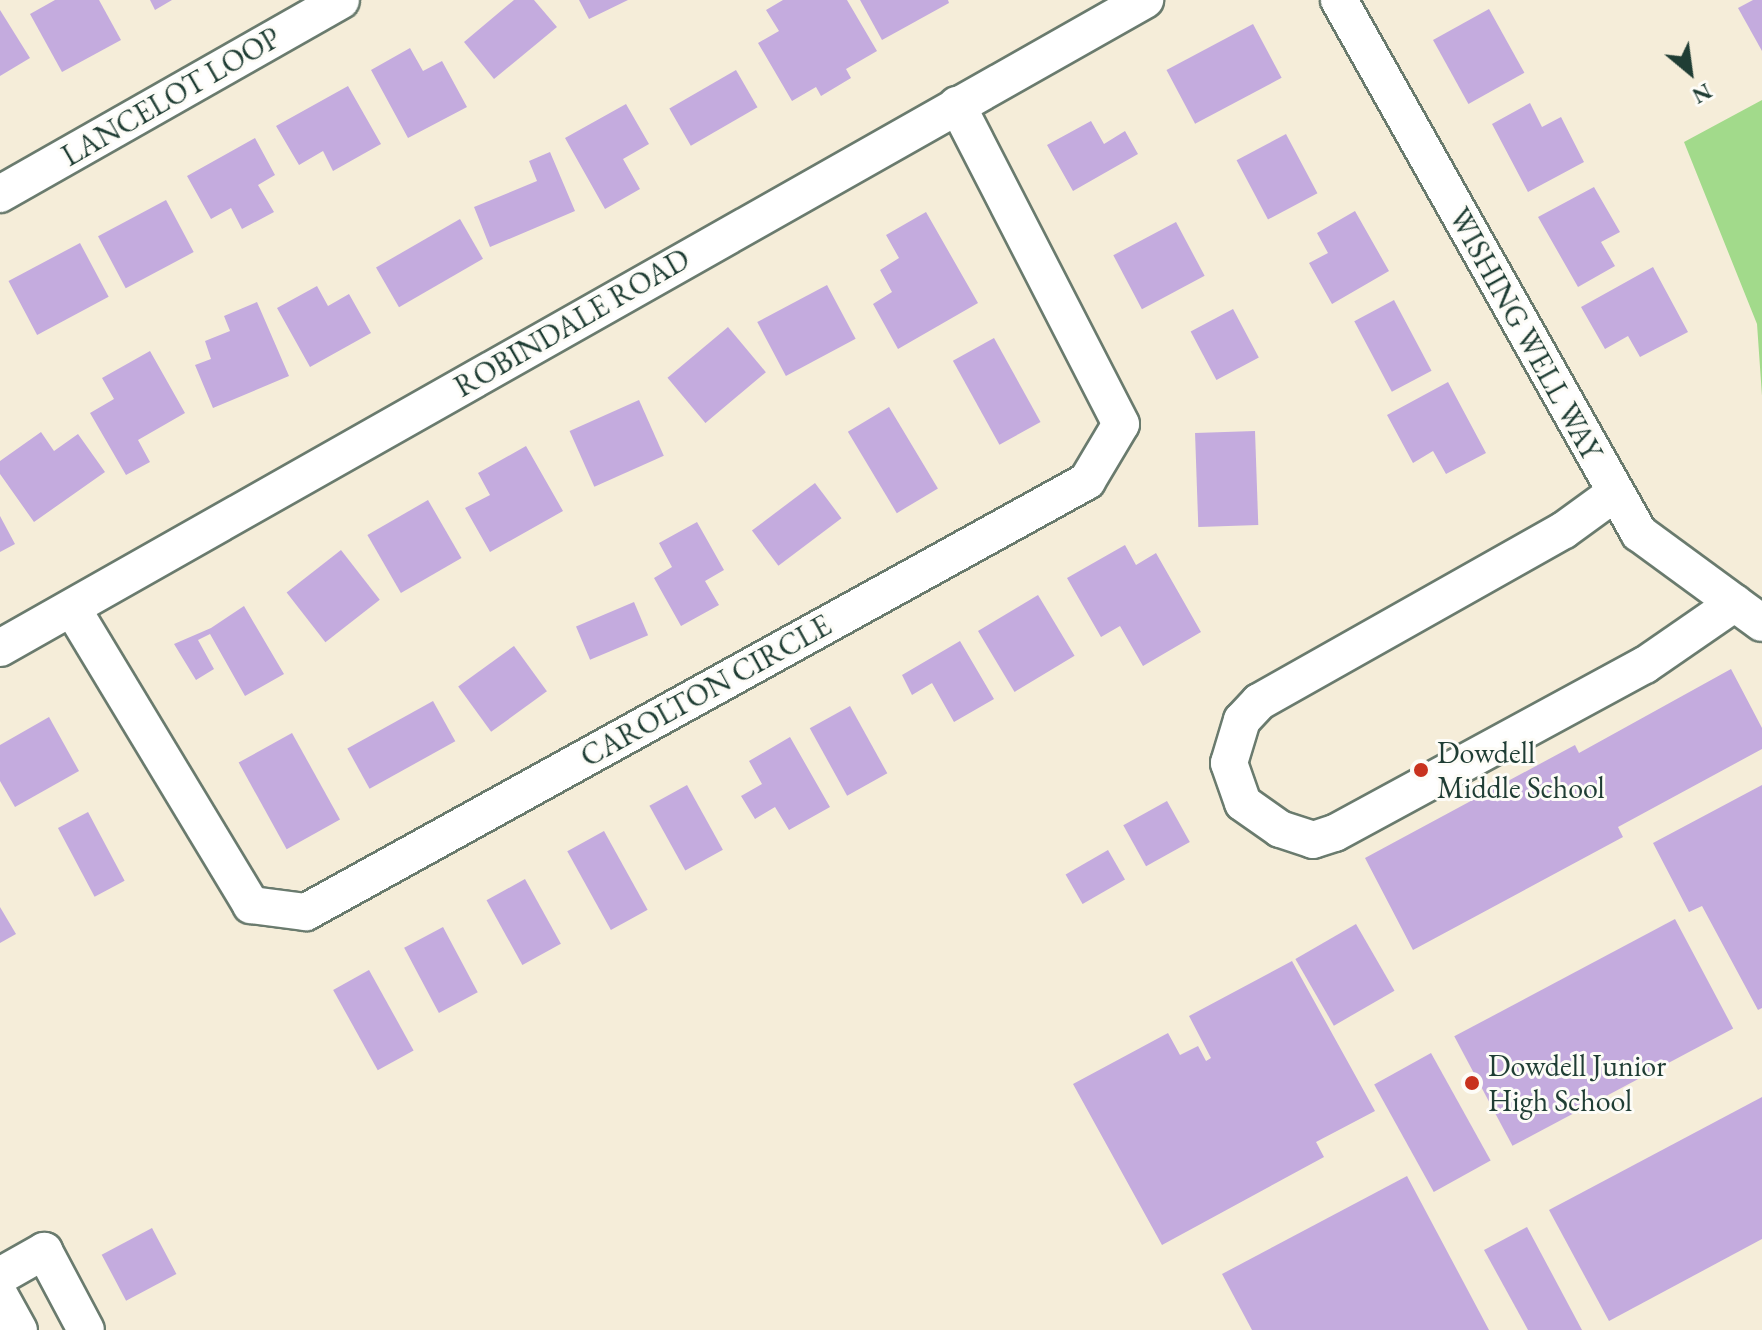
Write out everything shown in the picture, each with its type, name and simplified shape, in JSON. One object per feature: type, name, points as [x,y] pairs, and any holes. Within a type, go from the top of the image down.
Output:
[{"type":"street","name":"LANCELOT LOOP","points":[[0,194],[341,0]]},
{"type":"street","name":"ROBINDALE ROAD","points":[[0,648],[1145,0]]},
{"type":"street","name":"WISHING WELL WAY","points":[[1339,0],[1639,533],[1749,613]]},
{"type":"street","name":"CAROLTON CIRCLE","points":[[72,608],[251,905],[306,912],[1087,481],[1121,424],[957,105]]},
{"type":"street","points":[[1615,493],[1564,530],[1259,702],[1242,720],[1229,763],[1243,803],[1280,829],[1313,840],[1335,833],[1645,665],[1749,613]]},
{"type":"street","points":[[0,1276],[44,1251],[86,1330]]},
{"type":"street","points":[[0,1296],[19,1330]]},
{"type":"green space","points":[[1762,100],[1762,396],[1757,324],[1684,142]]},
{"type":"building","points":[[55,0],[99,0],[121,40],[62,72],[30,14]]},
{"type":"building","points":[[150,0],[172,0],[155,10]]},
{"type":"building","points":[[514,0],[534,0],[557,27],[494,79],[464,42]]},
{"type":"building","points":[[579,0],[628,0],[589,19]]},
{"type":"building","points":[[783,0],[847,0],[877,51],[846,69],[851,78],[821,96],[816,87],[792,101],[758,43],[779,31],[766,10]]},
{"type":"building","points":[[860,0],[948,0],[949,3],[882,40]]},
{"type":"building","points":[[1753,0],[1762,0],[1762,51],[1738,8]]},
{"type":"building","points":[[1489,9],[1524,73],[1468,104],[1433,40]]},
{"type":"building","points":[[0,10],[30,58],[0,76]]},
{"type":"building","points":[[1253,24],[1282,78],[1195,124],[1166,70]]},
{"type":"building","points":[[410,48],[423,71],[442,61],[467,107],[408,138],[371,70]]},
{"type":"building","points":[[736,70],[758,107],[691,146],[669,108]]},
{"type":"building","points":[[348,86],[381,144],[333,171],[323,151],[299,165],[276,126]]},
{"type":"building","points":[[1530,103],[1542,127],[1561,117],[1584,162],[1528,192],[1492,124]]},
{"type":"building","points":[[626,104],[649,144],[623,159],[640,189],[605,209],[565,138]]},
{"type":"building","points":[[1091,121],[1104,144],[1125,131],[1138,154],[1073,191],[1047,145]]},
{"type":"building","points":[[1286,134],[1317,193],[1268,219],[1237,160]]},
{"type":"building","points":[[255,138],[275,175],[258,185],[274,212],[242,229],[231,208],[211,219],[187,176]]},
{"type":"building","points":[[550,152],[575,211],[490,247],[474,207],[537,181],[529,161]]},
{"type":"building","points":[[1594,187],[1620,232],[1601,242],[1615,266],[1578,287],[1538,217]]},
{"type":"building","points":[[166,200],[194,252],[126,288],[98,236]]},
{"type":"building","points":[[1355,211],[1389,271],[1332,304],[1309,263],[1328,253],[1317,233]]},
{"type":"building","points":[[926,212],[978,303],[898,349],[873,304],[892,292],[880,270],[899,258],[886,235]]},
{"type":"building","points":[[460,219],[483,259],[399,307],[376,268]]},
{"type":"building","points":[[1176,222],[1205,276],[1142,309],[1113,255]]},
{"type":"building","points":[[80,243],[109,297],[37,335],[8,281]]},
{"type":"building","points":[[1653,267],[1688,332],[1640,357],[1628,336],[1605,349],[1581,307]]},
{"type":"building","points":[[827,285],[856,339],[786,376],[757,322]]},
{"type":"building","points":[[317,286],[328,306],[349,294],[371,333],[310,367],[277,308]]},
{"type":"building","points":[[1394,300],[1432,371],[1392,392],[1354,321]]},
{"type":"building","points":[[257,302],[289,376],[213,408],[195,365],[211,359],[205,341],[230,331],[224,316]]},
{"type":"building","points":[[1233,309],[1259,358],[1216,380],[1191,332]]},
{"type":"building","points":[[728,327],[766,372],[705,423],[667,378]]},
{"type":"building","points":[[994,338],[1041,422],[999,445],[953,361]]},
{"type":"building","points":[[150,351],[185,413],[138,440],[150,462],[126,475],[90,413],[114,399],[102,378]]},
{"type":"building","points":[[1448,382],[1486,453],[1446,474],[1433,451],[1413,463],[1387,415]]},
{"type":"building","points":[[639,400],[664,456],[594,487],[570,431]]},
{"type":"building","points":[[889,407],[938,488],[897,513],[848,432]]},
{"type":"building","points":[[1255,431],[1258,525],[1198,527],[1195,433]]},
{"type":"building","points":[[41,432],[54,451],[78,434],[105,472],[34,522],[0,474],[0,461]]},
{"type":"building","points":[[526,446],[563,511],[490,552],[465,508],[490,495],[478,473]]},
{"type":"building","points":[[815,483],[841,518],[778,566],[752,531]]},
{"type":"building","points":[[428,500],[461,558],[401,593],[367,535]]},
{"type":"building","points":[[0,516],[15,544],[0,552]]},
{"type":"building","points":[[697,522],[724,570],[705,581],[719,605],[681,626],[654,578],[672,567],[659,543]]},
{"type":"building","points":[[1125,545],[1136,565],[1156,553],[1201,632],[1143,666],[1120,626],[1101,637],[1067,578]]},
{"type":"building","points":[[341,550],[380,600],[325,642],[287,592]]},
{"type":"building","points":[[1038,595],[1075,656],[1015,692],[978,631]]},
{"type":"building","points":[[634,602],[648,635],[590,660],[576,627]]},
{"type":"building","points":[[244,606],[284,674],[245,696],[210,634],[198,640],[214,669],[196,680],[174,644],[211,628]]},
{"type":"building","points":[[960,641],[994,699],[954,722],[932,683],[912,695],[902,675]]},
{"type":"building","points":[[514,646],[547,691],[491,732],[458,687]]},
{"type":"building","points":[[1731,669],[1762,728],[1762,749],[1618,827],[1623,837],[1413,950],[1365,858],[1575,745],[1579,753]]},
{"type":"building","points":[[433,701],[455,741],[370,789],[347,749]]},
{"type":"building","points":[[850,706],[887,773],[847,796],[810,728]]},
{"type":"building","points":[[49,717],[79,771],[15,807],[0,781],[0,745]]},
{"type":"building","points":[[292,733],[340,820],[287,849],[239,763]]},
{"type":"building","points":[[790,737],[830,807],[789,830],[775,807],[755,819],[741,796],[762,784],[749,761]]},
{"type":"building","points":[[687,785],[723,850],[685,871],[649,806]]},
{"type":"building","points":[[1762,785],[1762,1008],[1758,1010],[1702,906],[1689,912],[1653,843]]},
{"type":"building","points":[[1167,801],[1190,842],[1146,866],[1123,825]]},
{"type":"building","points":[[88,812],[125,881],[95,897],[58,828]]},
{"type":"building","points":[[604,831],[648,910],[611,930],[567,851]]},
{"type":"building","points":[[1108,850],[1125,879],[1083,904],[1066,874]]},
{"type":"building","points":[[525,879],[561,944],[522,965],[487,900]]},
{"type":"building","points":[[0,907],[16,934],[0,943]]},
{"type":"building","points":[[1675,919],[1733,1028],[1512,1146],[1454,1036]]},
{"type":"building","points":[[1356,924],[1394,991],[1334,1026],[1295,959]]},
{"type":"building","points":[[443,927],[478,992],[439,1013],[404,948]]},
{"type":"building","points":[[1292,961],[1375,1111],[1316,1142],[1324,1157],[1162,1245],[1073,1084],[1168,1033],[1180,1055],[1198,1046],[1206,1061],[1211,1058],[1189,1016]]},
{"type":"building","points":[[369,970],[414,1050],[378,1070],[333,990]]},
{"type":"building","points":[[1431,1053],[1491,1161],[1434,1192],[1374,1085]]},
{"type":"building","points":[[1762,1097],[1762,1239],[1609,1321],[1549,1210]]},
{"type":"building","points":[[1407,1176],[1489,1330],[1252,1330],[1222,1274]]},
{"type":"building","points":[[1527,1227],[1582,1330],[1528,1330],[1484,1250]]},
{"type":"building","points":[[152,1228],[176,1274],[126,1301],[102,1255]]},
{"type":"place","name":"Dowdell Middle School","points":[[1421,770]]},
{"type":"place","name":"Dowdell Junior High School","points":[[1472,1083]]}]
